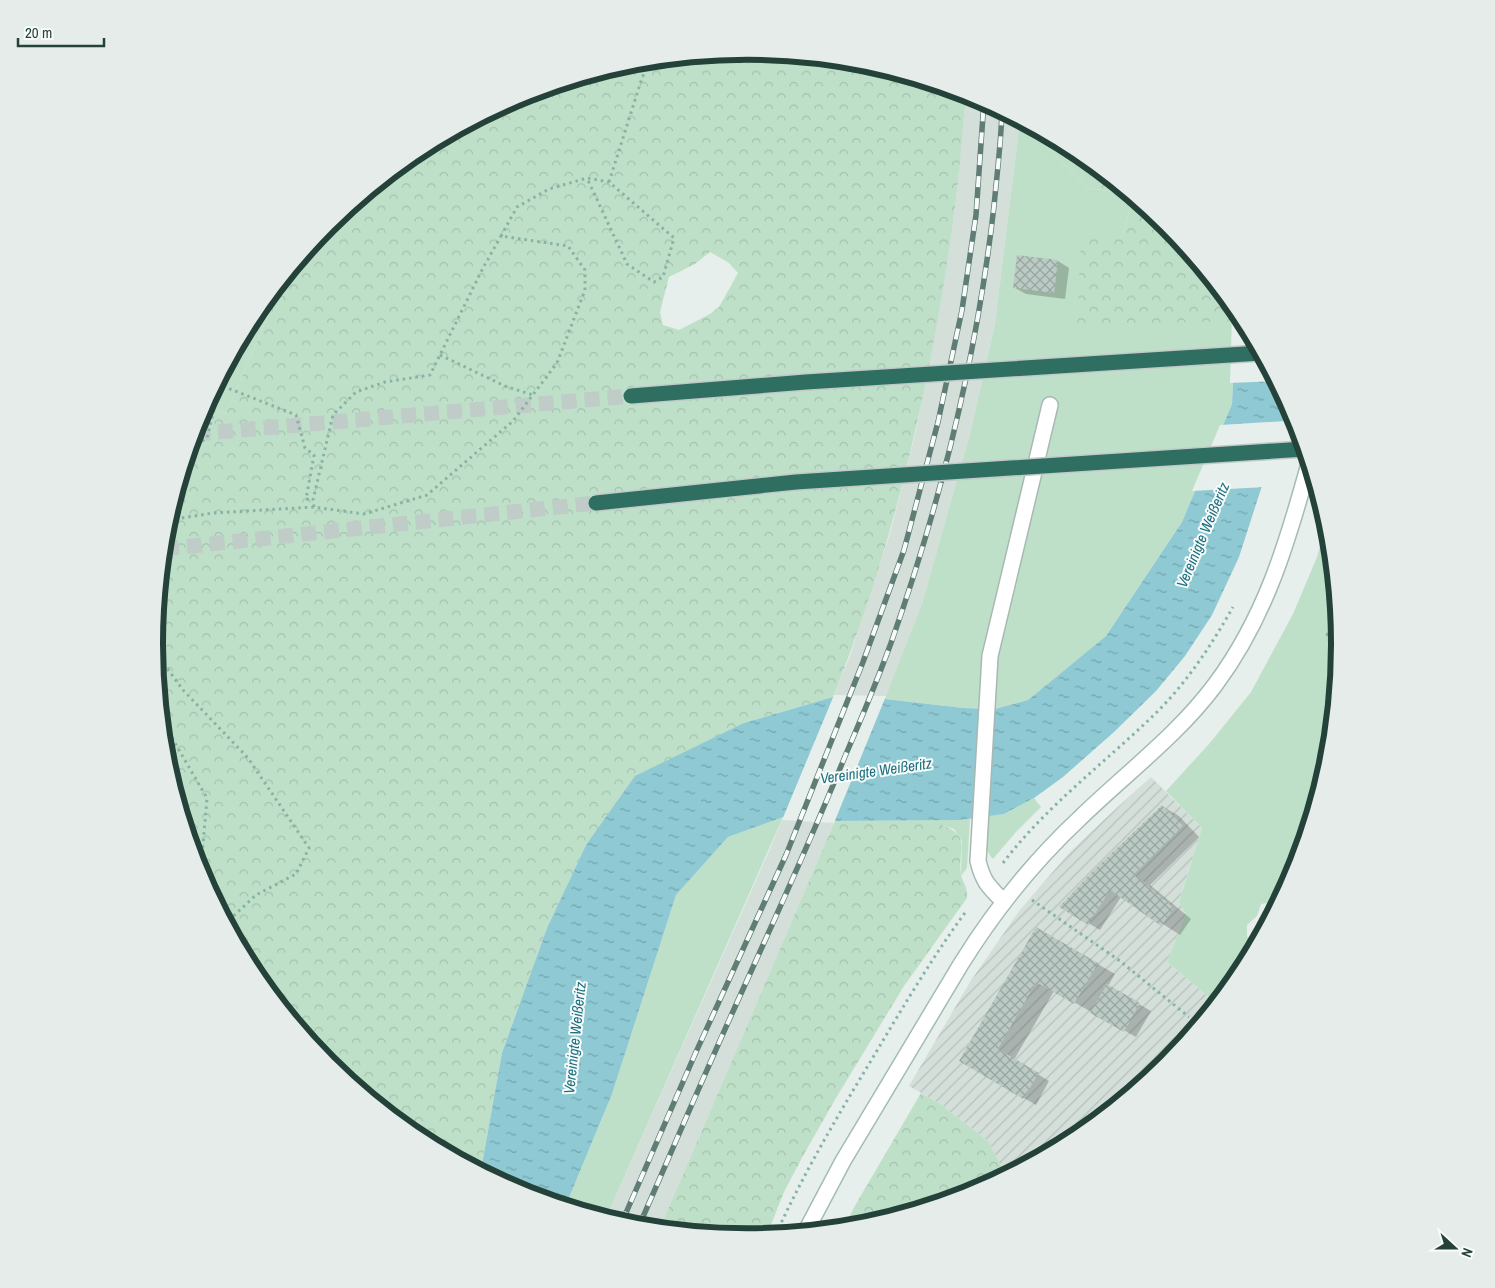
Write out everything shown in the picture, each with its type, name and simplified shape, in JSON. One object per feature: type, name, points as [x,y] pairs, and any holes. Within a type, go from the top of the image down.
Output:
[{"type":"highway","points":[[631,396],[806,382],[1254,353]]},
{"type":"highway","points":[[596,502],[796,482],[1298,449]]},
{"type":"main road","points":[[1004,902],[986,884],[981,876],[978,861],[978,835],[990,656],[1050,405]]},
{"type":"main road","points":[[809,1225],[843,1161],[978,936],[1016,887],[1078,819],[1188,717],[1231,663],[1272,584],[1306,474]]},
{"type":"path","points":[[609,182],[646,69]]},
{"type":"path","points":[[314,507],[313,500],[333,416],[356,392],[385,382],[430,375],[483,268],[517,208],[549,189],[587,178],[609,182],[674,238],[663,277],[654,282],[627,264],[587,178]]},
{"type":"path","points":[[177,519],[213,513],[314,507],[364,514],[427,495],[512,421],[557,363],[585,290],[585,270],[568,246],[501,236]]},
{"type":"path","points":[[440,355],[504,386],[533,395]]},
{"type":"path","points":[[223,388],[296,415],[305,448],[314,455],[306,500],[313,500]]},
{"type":"path","points":[[199,442],[207,438],[213,410]]},
{"type":"path","points":[[1326,634],[1332,636]]},
{"type":"path","points":[[164,664],[182,690],[248,758],[309,848],[296,874],[256,895],[232,918]]},
{"type":"path","points":[[171,736],[207,798],[202,853]]},
{"type":"path","points":[[1016,887],[1040,906],[1120,961],[1190,1017]]},
{"type":"shaded area","points":[[965,102],[1019,127],[995,324],[970,434],[922,604],[899,667],[824,847],[663,1222],[609,1211],[769,851],[850,656],[891,530],[916,431],[938,313],[956,200]]},
{"type":"shaded area","points":[[1151,777],[1202,828],[1179,901],[1186,914],[1167,962],[1212,999],[1187,1029],[1133,1083],[1072,1130],[1003,1169],[988,1141],[939,1103],[909,1086],[970,982],[1019,911],[1070,852]]},
{"type":"green space","points":[[748,60],[786,61],[861,71],[899,80],[965,102],[956,199],[947,263],[924,390],[894,515],[876,576],[856,637],[833,697],[744,723],[586,845],[547,928],[502,1053],[482,1164],[423,1130],[392,1107],[362,1083],[308,1029],[284,1000],[242,936],[224,902],[194,832],[183,795],[168,720],[163,644],[165,606],[168,568],[175,530],[194,456],[213,410],[226,414],[274,303],[308,259],[362,205],[423,158],[489,120],[524,104],[596,80],[634,71],[709,61]],"holes":[[[710,252],[729,263],[738,273],[719,307],[710,314],[679,330],[663,325],[660,312],[669,277],[695,264]]]},
{"type":"green space","points":[[1019,127],[1034,135],[1088,188],[1117,192],[1131,204],[1122,237],[1231,318],[1236,325],[1232,404],[1182,522],[1106,636],[1028,700],[995,709],[963,708],[885,699],[922,604],[970,434],[995,324]]},
{"type":"green space","points":[[1034,135],[1072,158],[1117,192],[1088,188]]},
{"type":"green space","points":[[1131,204],[1187,259],[1211,288],[1234,321],[1077,325],[1081,238],[1122,237]]},
{"type":"green space","points":[[274,303],[226,414],[213,410],[242,352]]},
{"type":"green space","points":[[1322,540],[1327,568],[1332,644],[1327,720],[1312,795],[1301,832],[1271,902],[1261,904],[1257,916],[1247,925],[1247,937],[1252,937],[1212,999],[1167,962],[1186,914],[1179,902],[1202,828],[1166,791],[1209,744],[1251,692],[1293,614],[1317,557]]},
{"type":"green space","points":[[1034,798],[1041,807],[993,859],[986,845],[988,816],[1004,814]]},
{"type":"green space","points":[[783,817],[609,1211],[568,1200],[612,1094],[676,895],[728,837]]},
{"type":"green space","points":[[970,819],[967,868],[961,876],[962,841],[954,829],[942,825],[942,820]]},
{"type":"green space","points":[[942,820],[942,825],[952,830],[961,840],[960,866],[967,898],[904,986],[836,1098],[784,1192],[770,1227],[709,1227],[663,1222],[835,821]]},
{"type":"green space","points":[[921,1093],[939,1103],[988,1141],[1003,1169],[971,1184],[935,1197],[899,1208],[848,1219]]},
{"type":"water","name":"Vereinigte Weißeritz","points":[[1236,325],[1253,352],[1285,416],[1239,557],[1212,615],[1185,656],[1156,691],[1114,732],[1063,777],[1034,798],[1004,814],[960,820],[835,821],[783,817],[728,837],[676,895],[612,1094],[568,1200],[524,1184],[482,1164],[502,1053],[547,928],[586,845],[635,776],[744,723],[833,697],[885,699],[963,708],[995,709],[1028,700],[1106,636],[1182,522],[1232,404]]},
{"type":"pier","points":[[1232,318],[1269,381],[1230,383]]},
{"type":"pier","points":[[1286,421],[1266,487],[1192,491],[1220,425]]},
{"type":"pier","points":[[834,695],[886,696],[834,823],[782,820]]},
{"type":"building","points":[[1017,255],[1058,260],[1054,293],[1013,288]]},
{"type":"building","points":[[1162,805],[1183,826],[1134,874],[1174,908],[1161,926],[1110,890],[1088,925],[1059,907],[1093,871]]},
{"type":"building","points":[[1036,927],[1098,963],[1074,1004],[1036,982],[998,1049],[1039,1073],[1023,1099],[959,1061]]},
{"type":"building","points":[[1107,984],[1140,1003],[1124,1032],[1090,1013]]},
{"type":"tunnel","points":[[203,433],[631,396]]},
{"type":"tunnel","points":[[172,548],[596,503]]},
{"type":"railway","points":[[625,1215],[696,1052],[786,855],[863,662],[904,550],[938,422],[962,310],[976,215],[983,110]]},
{"type":"railway","points":[[642,1218],[864,713],[909,590],[926,536],[955,428],[978,317],[994,206],[1002,118]]}]
